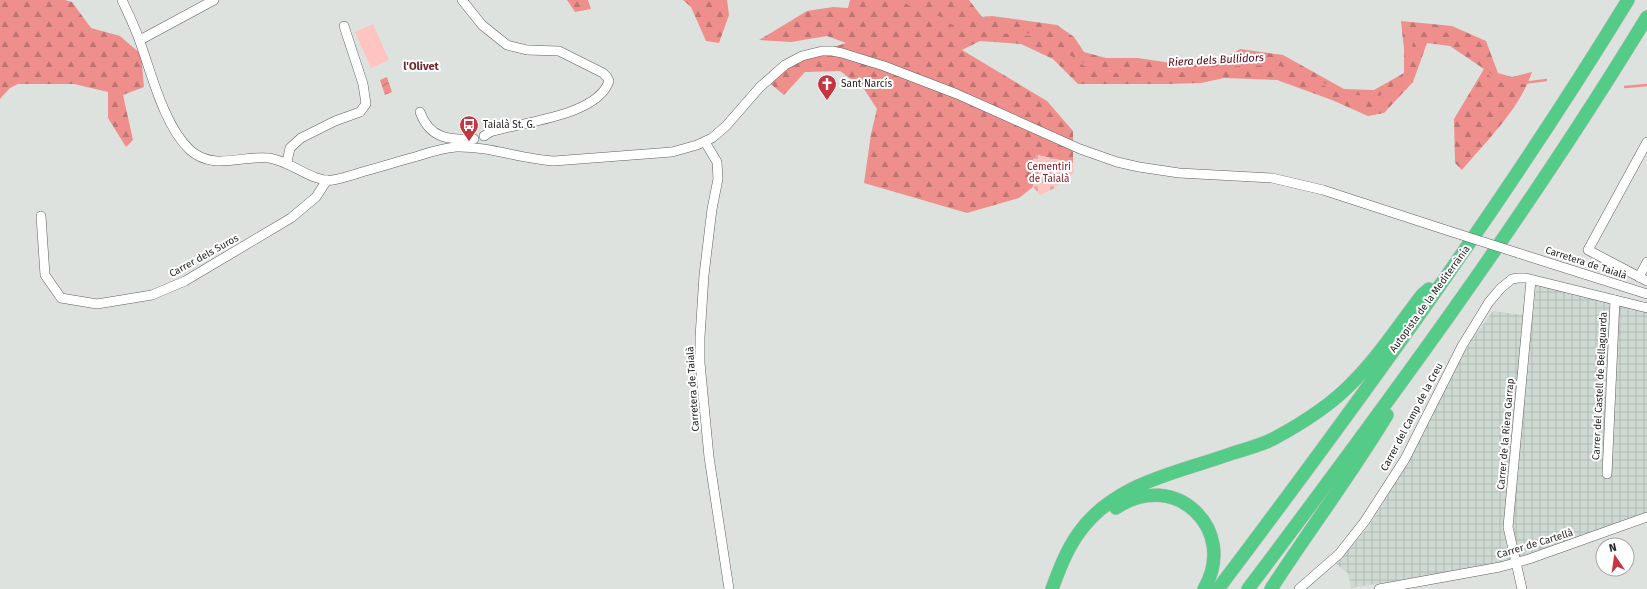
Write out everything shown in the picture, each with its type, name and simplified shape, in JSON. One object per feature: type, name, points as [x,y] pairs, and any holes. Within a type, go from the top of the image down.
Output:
[{"type":"highway","name":"Autopista de la Mediterrània","points":[[1218,589],[1329,440],[1450,271],[1586,68],[1628,0]]},
{"type":"highway","points":[[1248,589],[1361,438],[1486,264],[1609,79],[1647,17]]},
{"type":"highway","points":[[1052,589],[1065,556],[1078,534],[1093,517],[1115,499],[1138,485],[1160,476],[1213,461],[1273,439],[1330,403],[1352,384],[1376,358],[1422,295],[1450,271]]},
{"type":"highway","points":[[1272,589],[1302,541],[1368,447],[1437,333]]},
{"type":"highway","points":[[1061,589],[1076,552],[1094,528],[1109,513],[1132,498],[1156,494],[1168,496],[1188,505],[1198,514],[1210,533],[1213,541],[1214,563],[1211,577],[1204,589]]},
{"type":"street","points":[[122,0],[140,40],[165,110],[180,138],[191,151],[198,156],[212,161],[267,158],[287,162],[319,179],[327,180],[344,177],[441,149],[474,143],[479,136],[484,136],[490,132],[561,114],[587,104],[599,97],[608,86],[610,81],[603,73],[559,51],[527,50],[506,45],[482,25],[462,0]]},
{"type":"street","points":[[140,40],[214,0]]},
{"type":"street","points":[[287,162],[290,148],[301,138],[360,112],[366,104],[363,84],[344,26]]},
{"type":"street","name":"Carretera de Taialà","points":[[474,143],[490,150],[540,160],[571,160],[672,152],[690,148],[705,142],[726,126],[760,87],[785,65],[802,56],[822,51],[832,51],[861,58],[929,83],[1080,149],[1117,162],[1179,174],[1272,178],[1323,190],[1647,294]]},
{"type":"street","points":[[420,112],[424,122],[436,134],[447,138],[474,143]]},
{"type":"street","points":[[484,136],[489,141],[490,150]]},
{"type":"street","name":"Carretera de Taialà","points":[[705,142],[717,162],[718,179],[712,209],[704,275],[700,363],[709,457],[728,589]]},
{"type":"street","points":[[1647,142],[1588,250],[1643,279],[1647,262]]},
{"type":"street","name":"Carrer dels Suros","points":[[41,216],[45,275],[61,298],[97,304],[152,295],[186,281],[291,218],[316,197],[327,180]]},
{"type":"street","name":"Carrer del Camp de la Creu","points":[[1299,589],[1339,554],[1365,520],[1405,459],[1462,346],[1489,302],[1501,288],[1512,280],[1518,278],[1528,279]]},
{"type":"street","points":[[1528,279],[1647,308]]},
{"type":"street","name":"Carrer de la Riera Garrap","points":[[1522,589],[1508,527],[1528,279]]},
{"type":"street","name":"Carrer del Castell de Bellaguarda","points":[[1607,474],[1615,300]]},
{"type":"street","name":"Carrer de Cartellà","points":[[1379,589],[1516,563],[1647,517]]},
{"type":"shaded area","points":[[1536,285],[1647,311],[1647,513],[1499,564],[1351,588],[1348,573],[1336,564],[1369,526],[1388,495],[1471,341],[1493,311],[1533,316]]},
{"type":"green space","points":[[0,0],[65,0],[72,2],[91,28],[120,36],[141,54],[144,87],[123,95],[133,140],[126,147],[108,118],[108,92],[74,84],[18,84],[10,88],[0,99]]},
{"type":"green space","points":[[567,0],[588,0],[591,9],[575,12]]},
{"type":"green space","points":[[683,0],[727,0],[729,15],[719,43],[706,41],[691,7]]},
{"type":"green space","points":[[850,0],[969,0],[982,17],[992,16],[1057,25],[1074,37],[1084,52],[1106,58],[1138,58],[1184,65],[1222,60],[1240,49],[1283,55],[1344,89],[1374,90],[1404,73],[1404,49],[1401,21],[1452,26],[1486,41],[1498,73],[1512,77],[1532,72],[1511,112],[1462,170],[1455,163],[1454,119],[1484,69],[1450,46],[1427,43],[1413,82],[1384,113],[1368,116],[1332,100],[1277,80],[1224,78],[1201,83],[1078,84],[1053,59],[1021,44],[980,41],[962,50],[1047,101],[1073,131],[1073,163],[1037,155],[1033,160],[1033,187],[1019,198],[967,213],[864,183],[871,134],[877,109],[864,89],[840,71],[805,72],[784,95],[767,81],[788,60],[846,43],[827,36],[791,42],[759,40],[807,11],[833,7],[848,8]]},
{"type":"green space","points":[[373,24],[389,60],[371,68],[355,32]]},
{"type":"green space","name":"Cementiri de Taialà","points":[[1037,155],[1073,163],[1074,173],[1055,188],[1040,195],[1033,187],[1033,160]]},
{"type":"water","points":[[387,77],[392,92],[385,95],[380,80]]},
{"type":"waterway","name":"Riera dels Bullidors","points":[[902,0],[918,9],[964,28],[1032,35],[1049,43],[1085,65],[1113,72],[1160,70],[1188,71],[1237,65],[1266,64],[1301,73],[1347,96],[1380,97],[1401,82],[1410,64],[1411,46],[1414,35],[1422,31],[1439,29],[1456,35],[1464,40],[1477,52],[1488,73],[1500,81],[1526,83],[1546,80]]},
{"type":"waterway","name":"Riera dels Bullidors","points":[[1625,87],[1647,85]]},
{"type":"place","name":"Sant Narcís","points":[[827,101]]},
{"type":"place","name":"Taialà St. G.","points":[[469,142]]},
{"type":"district","name":"l'Olivet","points":[[421,66]]}]
